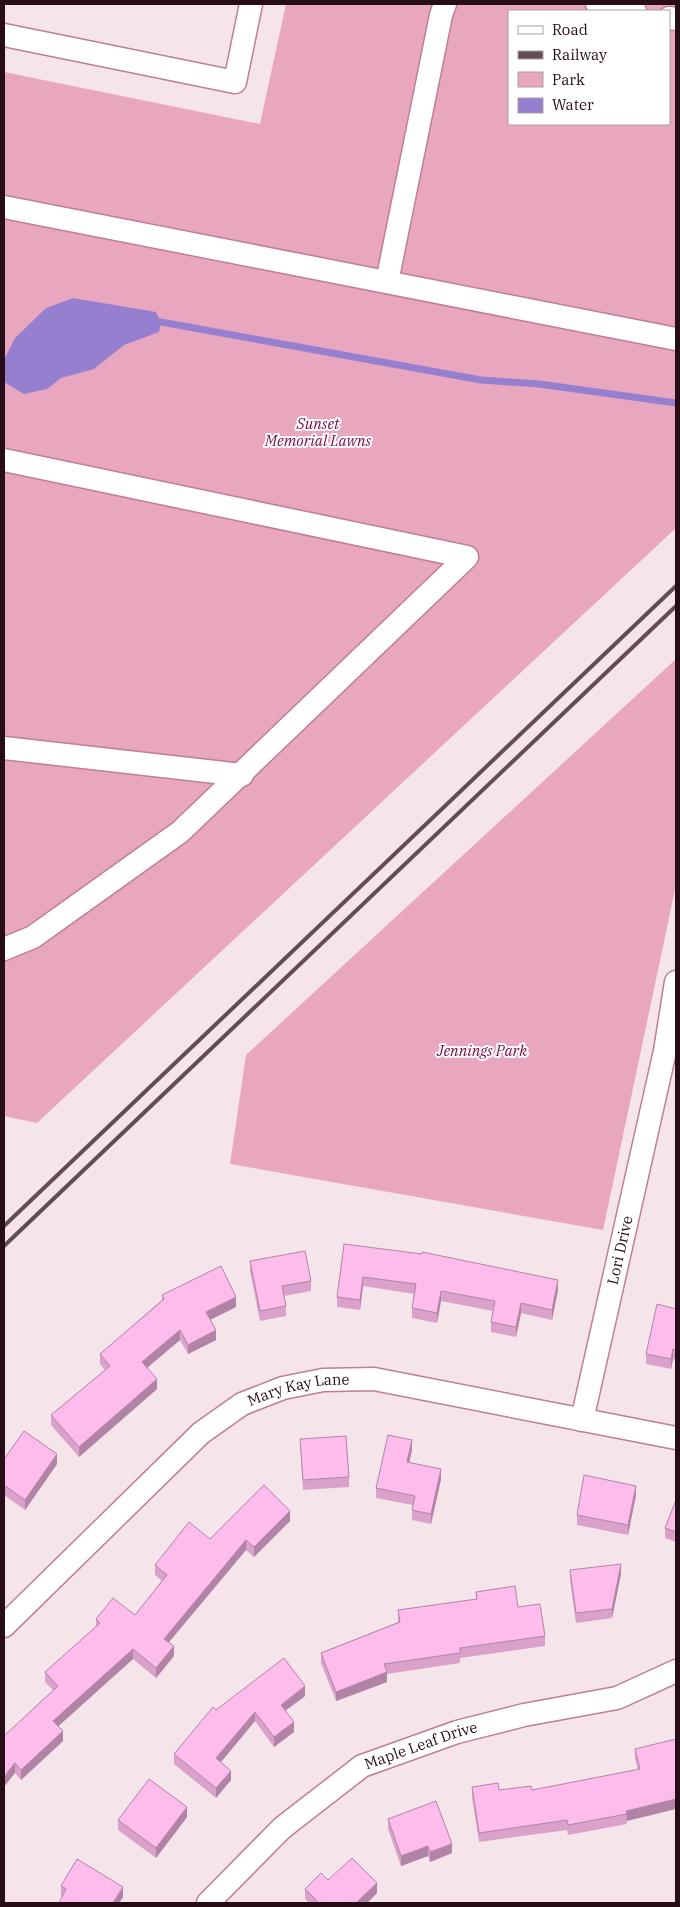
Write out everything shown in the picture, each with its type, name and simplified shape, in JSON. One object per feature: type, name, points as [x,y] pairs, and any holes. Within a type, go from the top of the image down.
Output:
[{"type":"street","points":[[4,35],[235,82],[251,4]]},
{"type":"street","points":[[387,282],[439,24],[445,4]]},
{"type":"street","points":[[597,4],[630,10]]},
{"type":"street","points":[[4,207],[676,339]]},
{"type":"street","points":[[4,460],[467,557],[242,775],[180,832],[32,937],[4,949]]},
{"type":"street","points":[[4,748],[242,775]]},
{"type":"street","name":"Lori Drive","points":[[582,1420],[667,1082],[676,982]]},
{"type":"street","name":"Mary Kay Lane","points":[[4,1626],[201,1433],[242,1404],[283,1388],[323,1380],[374,1379],[676,1438]]},
{"type":"street","name":"Maple Leaf Drive","points":[[208,1903],[282,1828],[362,1766],[457,1732],[524,1715],[617,1698],[676,1671]]},
{"type":"green space","name":"Sunset Memorial Lawns","points":[[286,4],[676,4],[676,528],[37,1123],[4,1116],[4,72],[260,124]]},
{"type":"green space","name":"Jennings Park","points":[[676,659],[676,885],[603,1230],[230,1164],[246,1055]]},
{"type":"water","points":[[73,298],[156,312],[161,322],[159,332],[124,345],[94,369],[61,378],[47,389],[24,394],[4,382],[5,358],[15,338],[46,308]]},
{"type":"building","points":[[344,1244],[422,1254],[422,1252],[558,1280],[552,1310],[521,1303],[516,1327],[491,1322],[495,1301],[441,1291],[437,1313],[412,1308],[416,1284],[363,1277],[360,1300],[337,1297]]},
{"type":"building","points":[[305,1251],[311,1281],[282,1286],[286,1306],[260,1311],[250,1261]]},
{"type":"building","points":[[221,1266],[236,1297],[206,1312],[216,1330],[188,1345],[180,1330],[142,1362],[157,1379],[79,1447],[51,1415],[110,1366],[100,1354],[164,1299],[162,1295]]},
{"type":"building","points":[[657,1304],[676,1309],[676,1350],[673,1349],[671,1359],[646,1354]]},
{"type":"building","points":[[24,1431],[57,1454],[25,1500],[4,1485],[4,1459]]},
{"type":"building","points":[[388,1435],[412,1440],[407,1462],[441,1469],[431,1514],[412,1510],[415,1496],[376,1488]]},
{"type":"building","points":[[346,1436],[349,1477],[303,1480],[300,1439]]},
{"type":"building","points":[[584,1475],[636,1486],[628,1525],[577,1515]]},
{"type":"building","points":[[264,1485],[290,1511],[254,1547],[246,1540],[164,1639],[174,1646],[156,1668],[133,1649],[53,1721],[63,1731],[21,1770],[15,1763],[4,1777],[4,1736],[58,1686],[45,1672],[100,1623],[96,1619],[113,1598],[135,1615],[167,1575],[155,1565],[189,1522],[210,1539]]},
{"type":"building","points":[[676,1500],[676,1532],[665,1528]]},
{"type":"building","points":[[621,1564],[612,1609],[576,1613],[570,1570]]},
{"type":"building","points":[[515,1586],[518,1607],[540,1604],[545,1636],[460,1648],[460,1653],[384,1664],[387,1672],[336,1692],[321,1653],[400,1622],[398,1610],[477,1599],[476,1592]]},
{"type":"building","points":[[284,1658],[305,1686],[281,1705],[294,1722],[274,1737],[255,1712],[216,1758],[231,1771],[216,1788],[174,1754],[213,1707],[216,1710]]},
{"type":"building","points":[[676,1739],[676,1799],[626,1811],[627,1814],[568,1825],[567,1820],[479,1833],[472,1787],[498,1783],[499,1790],[531,1786],[532,1790],[640,1769],[635,1749]]},
{"type":"building","points":[[149,1779],[187,1807],[156,1848],[118,1820]]},
{"type":"building","points":[[436,1801],[452,1844],[430,1852],[428,1846],[401,1856],[388,1819]]},
{"type":"building","points":[[352,1858],[377,1883],[356,1903],[319,1903],[305,1889],[321,1873],[328,1880]]},
{"type":"building","points":[[77,1859],[123,1887],[113,1903],[59,1903],[66,1889],[61,1886]]},
{"type":"waterway","points":[[161,322],[481,380],[539,384],[676,403]]},
{"type":"railway","points":[[4,1226],[676,586]]},
{"type":"railway","points":[[4,1246],[676,606]]}]
